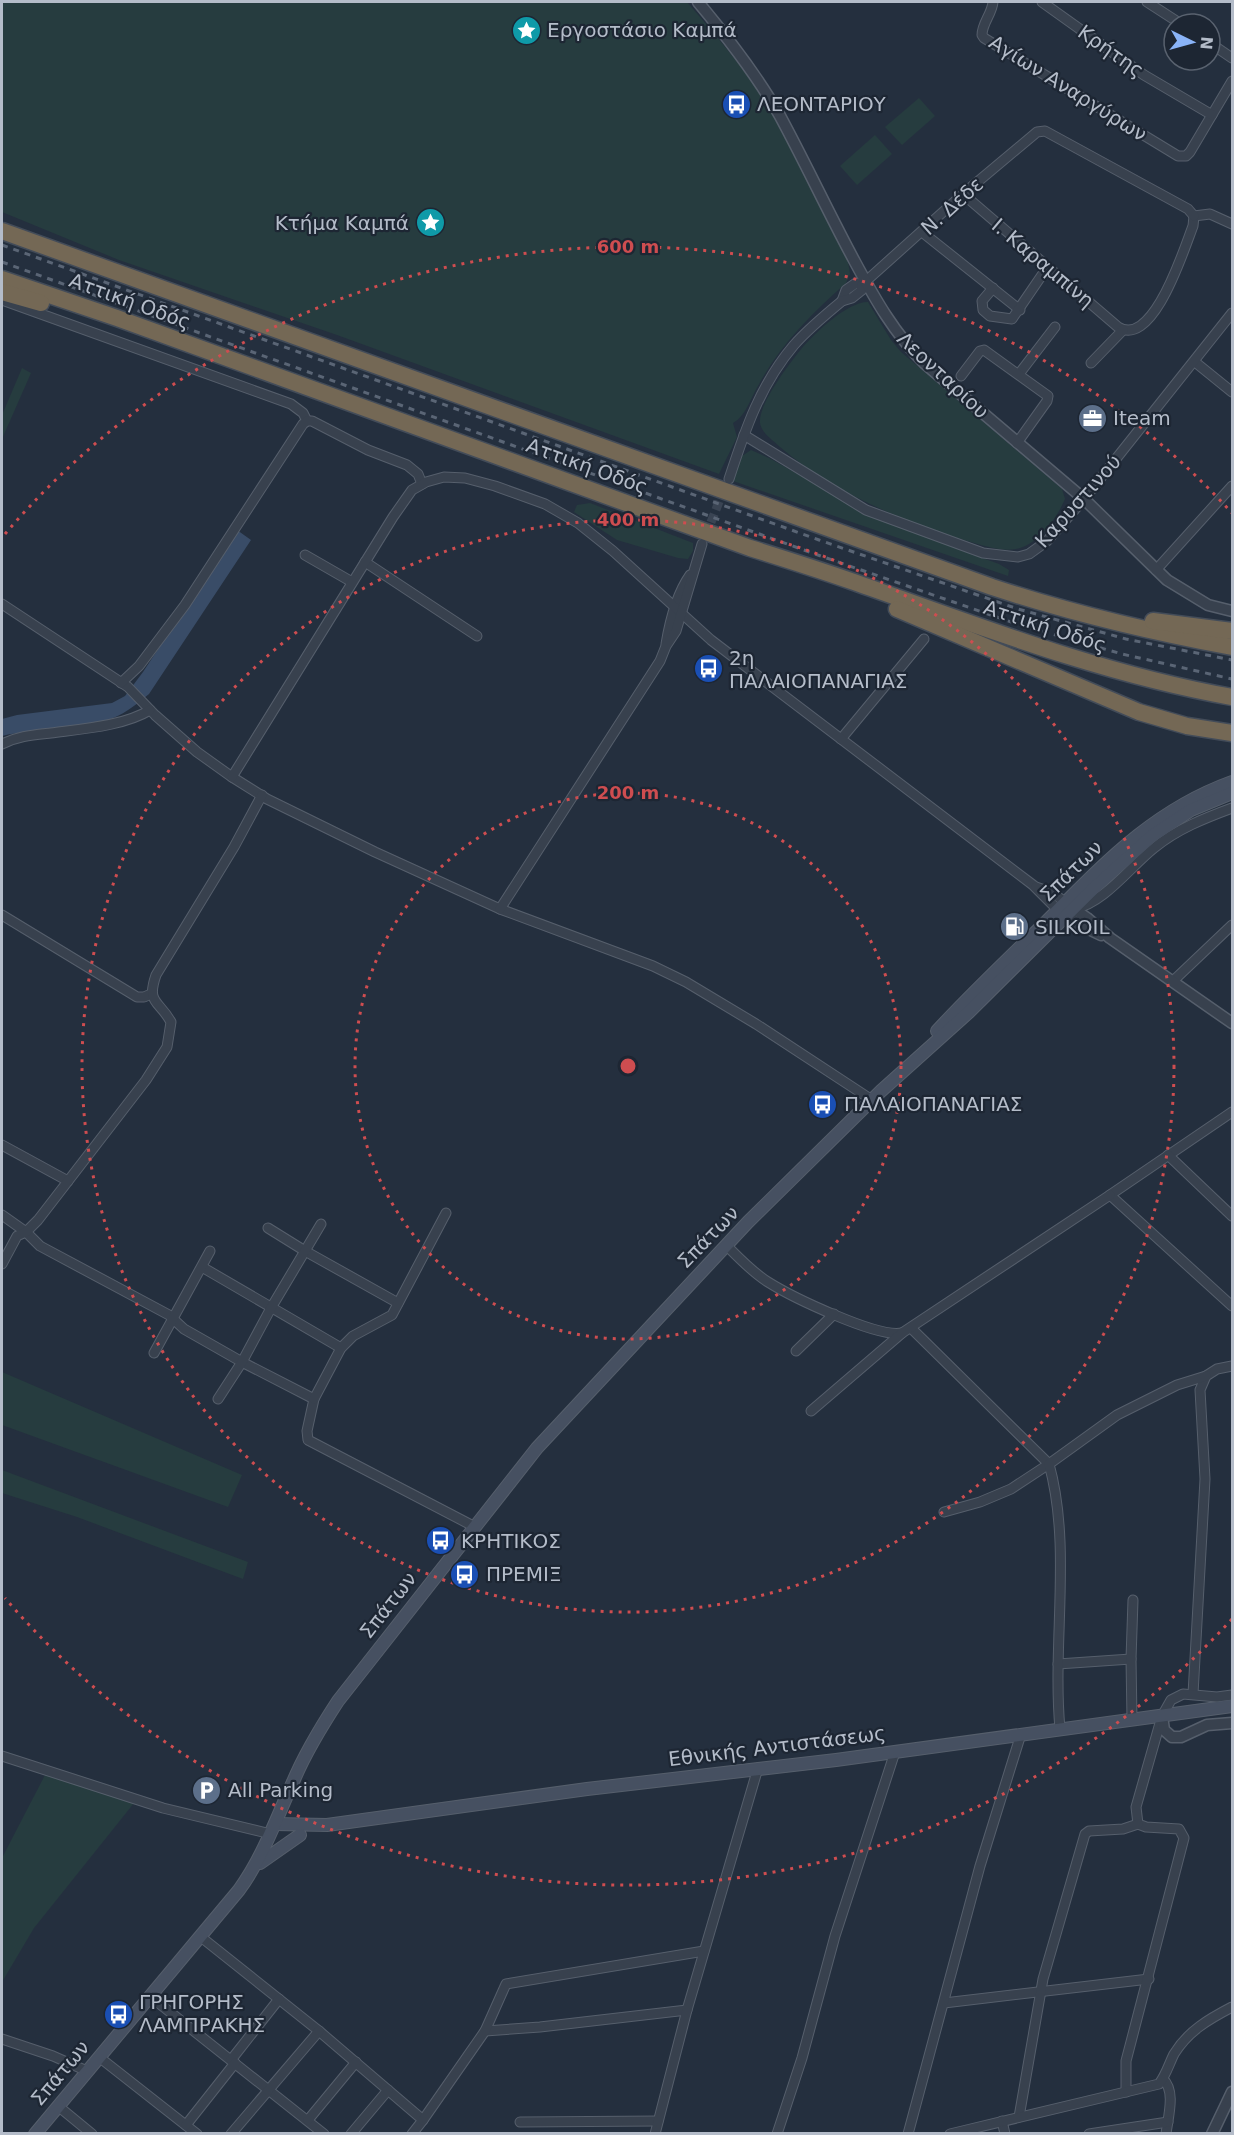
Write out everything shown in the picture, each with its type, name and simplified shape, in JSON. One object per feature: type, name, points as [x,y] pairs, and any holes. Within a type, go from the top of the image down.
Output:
[{"type":"highway","name":"Αττική Οδός","points":[[2,231],[1058,608],[1175,636],[1233,647]]},
{"type":"highway","name":"Αττική Οδός","points":[[2,279],[117,318],[750,548],[1072,658],[1158,681],[1233,697]]},
{"type":"highway","points":[[2,292],[58,309],[117,318]]},
{"type":"highway","points":[[750,548],[1139,712],[1187,726],[1233,733]]},
{"type":"highway","points":[[955,573],[1118,614],[1233,631]]},
{"type":"main road","name":"Σπάτων","points":[[1066,909],[1116,854],[1164,815],[1188,801],[1233,782]]},
{"type":"main road","name":"Σπάτων","points":[[35,2133],[151,1998],[239,1890],[253,1870],[306,1755],[338,1701],[537,1448],[726,1245],[877,1096],[961,1006],[1066,909],[1161,830],[1191,810],[1233,793]]},
{"type":"main road","name":"Εθνικής Αντιστάσεως","points":[[273,1829],[327,1825],[564,1792],[894,1752],[1233,1706]]},
{"type":"main road","name":"Εθνικής Αντιστάσεως","points":[[253,1870],[273,1852],[300,1835],[327,1825]]},
{"type":"main road","points":[[273,1829],[300,1835]]},
{"type":"street","name":"Λεονταρίου","points":[[698,2],[745,61],[772,102],[864,284],[905,344],[1084,499],[1156,570],[1208,605],[1233,611]]},
{"type":"street","name":"Αγίων Αναργύρων","points":[[993,2],[992,10],[982,30],[984,38],[1178,156],[1186,156],[1212,115]]},
{"type":"street","name":"Κρήτης","points":[[1042,2],[1144,75],[1212,115]]},
{"type":"street","points":[[1147,2],[1162,12]]},
{"type":"street","points":[[1212,115],[1233,81]]},
{"type":"street","name":"Ν. Δέδε","points":[[729,478],[761,392],[782,361],[808,330],[842,301],[862,290],[864,284],[1037,132],[1045,132],[1188,209],[1194,216]]},
{"type":"street","name":"Ι. Καραμπίνη","points":[[963,195],[1123,330]]},
{"type":"street","points":[[1091,363],[1123,330],[1133,331],[1139,328],[1164,298],[1193,226],[1194,216],[1210,214],[1233,224]]},
{"type":"street","points":[[922,232],[1020,310]]},
{"type":"street","points":[[993,288],[982,301],[983,310],[990,316],[1012,319],[1042,275]]},
{"type":"street","points":[[2,300],[291,404],[303,413],[307,421]]},
{"type":"street","name":"Καρυστινού","points":[[744,435],[866,510],[983,553],[1018,557],[1036,550],[1084,499],[1233,313]]},
{"type":"street","points":[[1019,374],[1055,327]]},
{"type":"street","points":[[961,376],[980,351],[984,351],[1048,396],[1047,401],[1017,443]]},
{"type":"street","points":[[1195,362],[1233,392]]},
{"type":"street","points":[[124,685],[184,605],[307,421],[325,426],[368,450],[407,465],[418,474],[422,484]]},
{"type":"street","points":[[232,777],[352,582],[412,490],[444,477],[465,478],[545,504],[578,523],[613,550],[711,640],[1033,885],[1066,909],[1087,918],[1110,938],[1233,1023]]},
{"type":"street","points":[[1156,570],[1233,486]]},
{"type":"street","points":[[500,909],[652,675],[666,646],[669,627],[679,610],[681,587],[693,572],[702,544]]},
{"type":"street","points":[[305,555],[352,582]]},
{"type":"street","points":[[365,562],[477,636]]},
{"type":"street","points":[[2,604],[124,685],[197,752],[262,795],[375,852],[500,909],[653,966],[686,982],[877,1096]]},
{"type":"street","points":[[841,739],[924,639]]},
{"type":"street","points":[[2,744],[23,736],[122,722],[141,716],[147,707]]},
{"type":"street","points":[[2,1264],[14,1240],[38,1220],[146,1080],[166,1047],[171,1022],[152,994],[156,975],[234,847],[262,795]]},
{"type":"street","points":[[1066,909],[1084,907],[1096,900],[1154,848],[1171,836],[1233,808]]},
{"type":"street","points":[[2,915],[137,997],[144,998],[152,994]]},
{"type":"street","points":[[1173,981],[1233,924]]},
{"type":"street","points":[[811,1411],[907,1331],[1233,1112]]},
{"type":"street","points":[[2,1145],[68,1181]]},
{"type":"street","points":[[1168,1155],[1233,1216]]},
{"type":"street","points":[[1110,1195],[1233,1306]]},
{"type":"street","points":[[446,1213],[392,1316],[353,1336],[341,1348],[314,1400],[307,1431],[308,1440],[475,1527]]},
{"type":"street","points":[[2,1215],[26,1232],[40,1246],[160,1310],[184,1329],[314,1400]]},
{"type":"street","points":[[218,1399],[242,1362],[321,1224]]},
{"type":"street","points":[[268,1228],[398,1303]]},
{"type":"street","points":[[726,1245],[767,1282],[834,1314],[889,1334],[907,1331]]},
{"type":"street","points":[[154,1353],[210,1251]]},
{"type":"street","points":[[202,1267],[341,1348]]},
{"type":"street","points":[[796,1351],[834,1314]]},
{"type":"street","points":[[907,1331],[1049,1464],[1056,1499],[1059,1534],[1060,1729]]},
{"type":"street","points":[[944,1512],[980,1502],[1011,1489],[1117,1415],[1177,1385],[1206,1376],[1217,1369],[1233,1366]]},
{"type":"street","points":[[1193,1694],[1205,1479],[1199,1399],[1201,1384],[1206,1376]]},
{"type":"street","points":[[1132,1719],[1133,1600]]},
{"type":"street","points":[[1058,1664],[1131,1659]]},
{"type":"street","points":[[1138,1824],[1136,1807],[1167,1704],[1176,1695],[1193,1694],[1217,1697],[1233,1695]]},
{"type":"street","points":[[1162,1716],[1164,1730],[1172,1737],[1181,1737],[1207,1725],[1233,1723]]},
{"type":"street","points":[[908,2133],[980,1866],[1021,1734]]},
{"type":"street","points":[[777,2133],[802,2058],[835,1936],[894,1752]]},
{"type":"street","points":[[2,1756],[163,1809],[273,1829]]},
{"type":"street","points":[[654,2133],[687,2010],[758,1768]]},
{"type":"street","points":[[1019,2117],[1040,1993],[1085,1834],[1089,1831],[1123,1829],[1138,1824],[1146,1827],[1179,1829],[1184,1838],[1126,2061],[1126,2092]]},
{"type":"street","points":[[201,1937],[319,2031],[423,2120]]},
{"type":"street","points":[[412,2133],[485,2031],[506,1983],[704,1951]]},
{"type":"street","points":[[944,2003],[1149,1979]]},
{"type":"street","points":[[151,1998],[324,2133]]},
{"type":"street","points":[[186,2125],[279,1999]]},
{"type":"street","points":[[950,2133],[1159,2084],[1174,2055],[1194,2030],[1233,2007]]},
{"type":"street","points":[[485,2031],[687,2010]]},
{"type":"street","points":[[231,2133],[319,2031]]},
{"type":"street","points":[[2,2039],[87,2071]]},
{"type":"street","points":[[99,2057],[197,2133]]},
{"type":"street","points":[[308,2120],[356,2062]]},
{"type":"street","points":[[1163,2079],[1170,2091],[1166,2133]]},
{"type":"street","points":[[351,2133],[388,2090]]},
{"type":"street","points":[[1212,2133],[1233,2092]]},
{"type":"street","points":[[58,2106],[92,2133]]},
{"type":"street","points":[[520,2122],[658,2121]]},
{"type":"street","points":[[1002,2121],[1005,2133]]},
{"type":"street","points":[[1089,2133],[1167,2122]]},
{"type":"green space","name":"Kτήμα Καμπά","points":[[2,2],[687,2],[736,61],[771,112],[839,240],[849,265],[850,274],[846,283],[797,331],[766,371],[745,412],[733,423],[737,437],[719,474],[337,335],[119,260],[2,212]]},
{"type":"green space","points":[[919,98],[935,116],[902,145],[885,127]]},
{"type":"green space","points":[[875,135],[892,154],[857,185],[840,166]]},
{"type":"green space","points":[[868,302],[901,352],[1062,489],[1065,499],[1057,514],[1046,530],[1032,542],[1016,549],[991,548],[917,524],[869,503],[822,478],[780,447],[763,430],[760,423],[764,405],[802,348],[841,313],[860,303]]},
{"type":"green space","points":[[22,368],[31,373],[2,439],[2,415]]},
{"type":"green space","points":[[751,450],[880,520],[999,564],[1009,570],[1008,576],[733,481],[742,456]]},
{"type":"green space","points":[[590,503],[693,543],[693,551],[688,559],[678,558],[617,540],[574,512],[577,505]]},
{"type":"green space","points":[[2,1372],[242,1475],[228,1507],[2,1425]]},
{"type":"green space","points":[[2,1470],[248,1562],[243,1579],[77,1517],[2,1493]]},
{"type":"green space","points":[[45,1775],[134,1803],[34,1928],[2,1982],[2,1858]]},
{"type":"water","points":[[237,530],[251,540],[149,694],[123,713],[105,721],[2,736],[2,719],[112,703],[125,696]]},
{"type":"tunnel","points":[[706,535],[724,489]]},
{"type":"railway","points":[[2,245],[819,540],[1018,609],[1126,639],[1232,660]]},
{"type":"railway","points":[[2,262],[815,554],[1014,623],[1122,654],[1232,679]]},
{"type":"place","name":"Εργοστάσιο Καμπά","points":[[526,30]]},
{"type":"place","name":"ΛΕΟΝΤΑΡΙΟΥ","points":[[736,104]]},
{"type":"place","name":"Kτήμα Καμπά","points":[[430,223]]},
{"type":"place","name":"Iteam","points":[[1092,418]]},
{"type":"place","name":"2η ΠΑΛΑΙΟΠΑΝΑΓΙΑΣ","points":[[708,669]]},
{"type":"place","name":"SILKOIL","points":[[1014,927]]},
{"type":"place","name":"ΠΑΛΑΙΟΠΑΝΑΓΙΑΣ","points":[[823,1104]]},
{"type":"place","name":"ΚΡΗΤΙΚΟΣ","points":[[440,1541]]},
{"type":"place","name":"ΠΡΕΜΙΞ","points":[[465,1574]]},
{"type":"place","name":"All Parking","points":[[207,1790]]},
{"type":"place","name":"ΓΡΗΓΟΡΗΣ ΛΑΜΠΡΑΚΗΣ","points":[[118,2014]]}]
